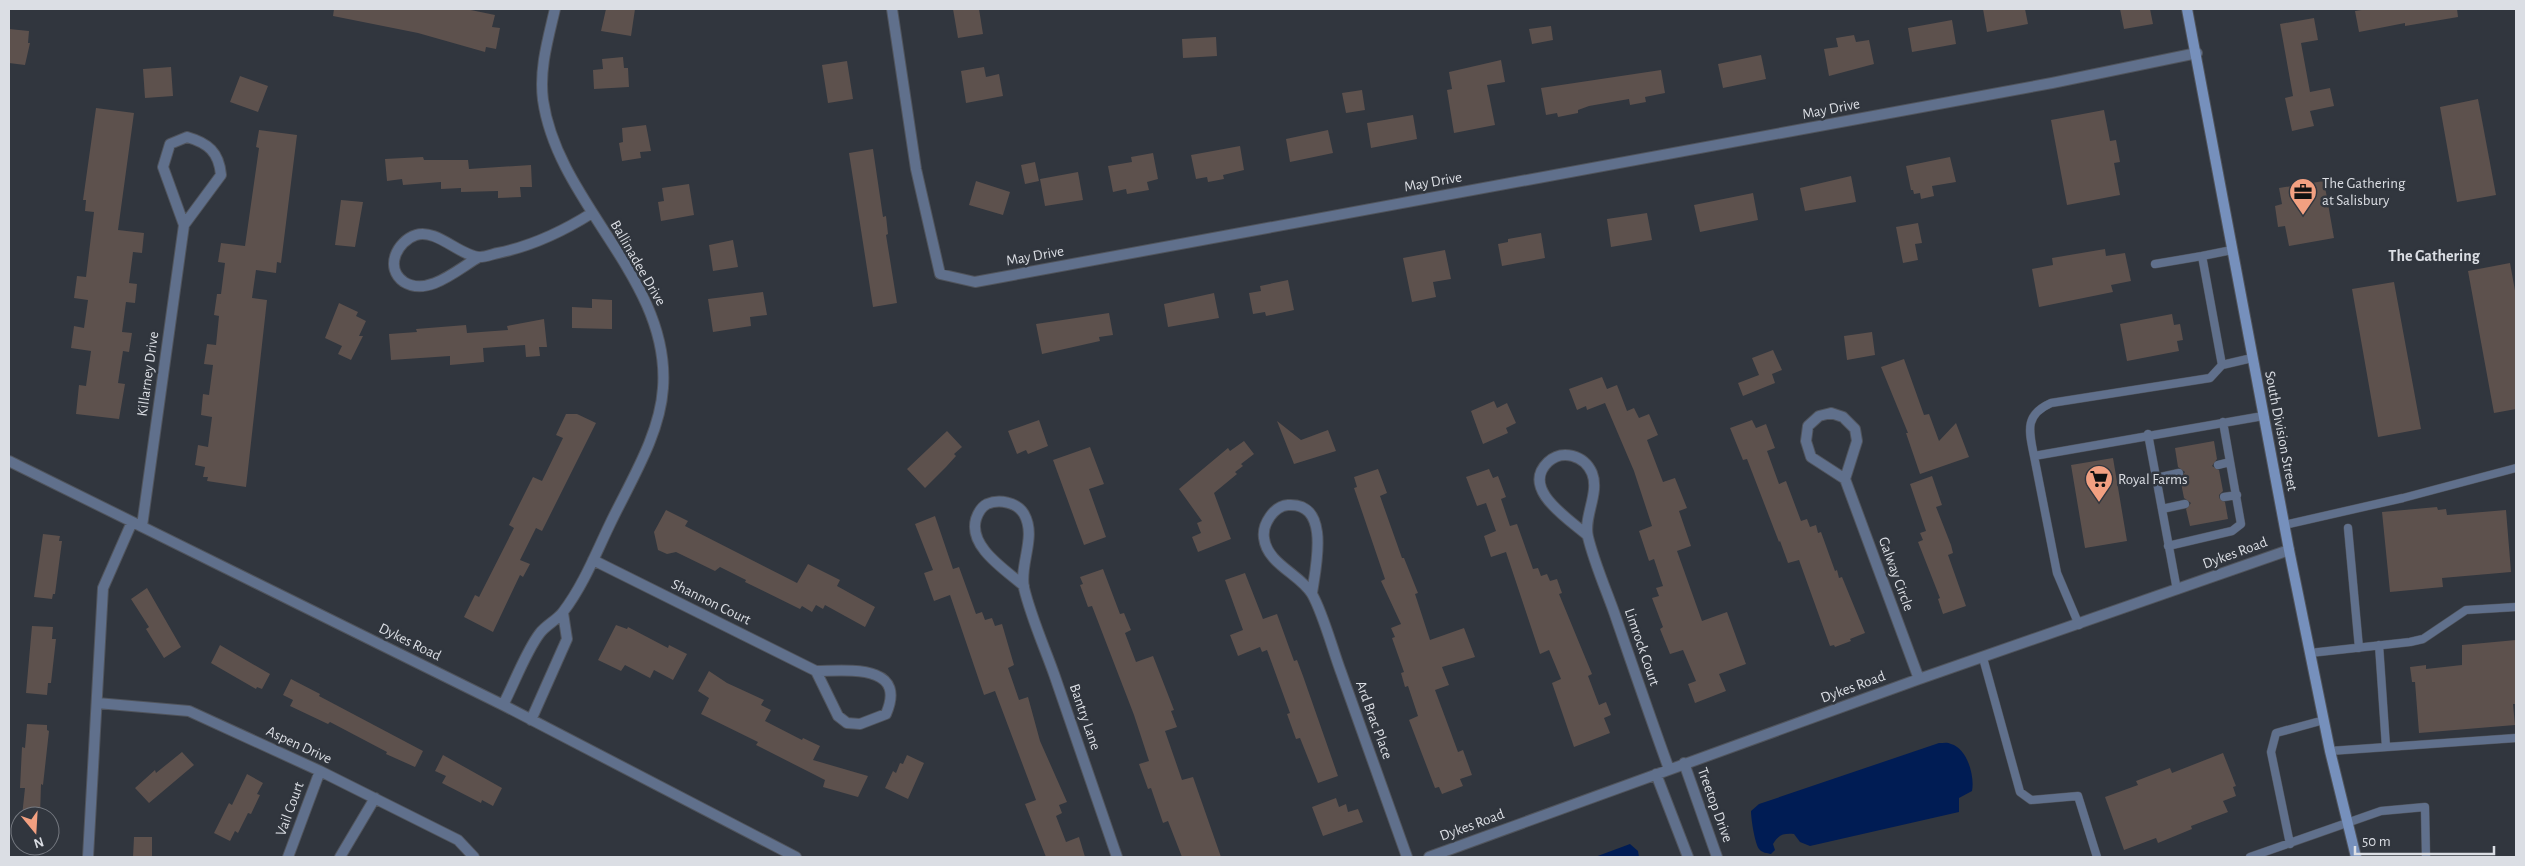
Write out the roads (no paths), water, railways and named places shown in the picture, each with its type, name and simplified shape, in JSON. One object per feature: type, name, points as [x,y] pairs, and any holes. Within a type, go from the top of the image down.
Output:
[{"type":"street","name":"Ballinadee Drive","points":[[503,705],[540,633],[562,613],[593,560],[657,422],[663,387],[661,347],[650,309],[555,147],[543,99],[543,63],[555,9]]},
{"type":"street","name":"May Drive","points":[[892,9],[916,169],[940,274],[975,282],[2052,83],[2197,53]]},
{"type":"street","name":"South Division Street","points":[[2187,9],[2197,53],[2284,525],[2330,751],[2356,857]]},
{"type":"street","name":"Killarney Drive","points":[[142,526],[184,225],[163,167],[170,144],[187,137],[203,142],[220,160],[221,175],[184,225]]},
{"type":"street","points":[[479,258],[433,237],[418,234],[404,242],[394,256],[394,269],[403,281],[417,287],[430,286],[479,258],[514,250],[561,232],[592,213]]},
{"type":"street","points":[[1831,413],[1843,417],[1855,428],[1857,441],[1845,479],[1811,457],[1806,441],[1808,426],[1819,416],[1831,413]]},
{"type":"street","name":"Limrock Court","points":[[1587,535],[1550,504],[1542,491],[1540,476],[1547,463],[1558,456],[1570,454],[1582,462],[1592,473],[1594,489],[1587,535],[1669,769]]},
{"type":"street","name":"Dykes Road","points":[[9,461],[503,705],[796,857]]},
{"type":"street","name":"Galway Circle","points":[[1845,479],[1919,679]]},
{"type":"street","name":"Bantry Lane","points":[[1024,586],[986,551],[977,540],[974,526],[978,513],[985,505],[997,501],[1012,504],[1023,511],[1029,534],[1024,586],[1117,857]]},
{"type":"street","name":"Ard Brac Place","points":[[1312,593],[1319,545],[1318,532],[1314,519],[1304,508],[1288,505],[1275,510],[1266,522],[1263,538],[1269,552],[1312,593],[1407,857]]},
{"type":"street","points":[[88,857],[103,588],[132,522]]},
{"type":"street","name":"Dykes Road","points":[[1429,857],[1919,679],[2079,625],[2289,550]]},
{"type":"street","name":"Shannon Court","points":[[593,560],[816,671],[868,671],[880,675],[889,686],[892,701],[886,714],[860,724],[847,723],[838,716],[816,671]]},
{"type":"street","points":[[531,720],[567,639],[562,613]]},
{"type":"street","name":"Aspen Drive","points":[[97,703],[189,711],[320,771],[458,840],[474,857]]},
{"type":"street","name":"Treetop Drive","points":[[1684,764],[1717,857]]},
{"type":"street","name":"Vail Court","points":[[288,857],[320,771]]},
{"type":"street","points":[[1656,774],[1688,857]]},
{"type":"street","points":[[340,857],[375,798]]},
{"type":"lane","points":[[2155,264],[2232,250]]},
{"type":"lane","points":[[2202,256],[2222,364]]},
{"type":"lane","points":[[2079,625],[2057,573],[2029,428],[2032,416],[2042,407],[2051,403],[2210,378],[2222,364],[2252,358]]},
{"type":"lane","points":[[2034,456],[2148,434],[2263,416]]},
{"type":"lane","points":[[2168,546],[2232,531],[2241,524],[2223,422]]},
{"type":"lane","points":[[2148,434],[2177,590]]},
{"type":"lane","points":[[2218,465],[2230,462]]},
{"type":"lane","points":[[2284,525],[2403,498],[2516,468]]},
{"type":"lane","points":[[2156,478],[2179,473]]},
{"type":"lane","points":[[2224,497],[2237,495]]},
{"type":"lane","points":[[2162,509],[2185,504]]},
{"type":"lane","points":[[2348,528],[2359,648]]},
{"type":"lane","points":[[2310,653],[2423,639],[2466,610],[2516,607]]},
{"type":"lane","points":[[2379,645],[2386,747]]},
{"type":"lane","points":[[1983,658],[2020,792],[2031,800],[2078,796],[2096,857]]},
{"type":"lane","points":[[2290,844],[2270,752],[2276,733],[2324,720]]},
{"type":"lane","points":[[2330,751],[2516,738]]},
{"type":"lane","points":[[2250,857],[2381,811],[2425,807],[2426,857]]},
{"type":"water","points":[[1939,743],[1948,743],[1957,747],[1969,763],[1973,785],[1972,791],[1959,798],[1959,812],[1810,846],[1800,842],[1794,834],[1784,834],[1773,844],[1775,850],[1771,854],[1759,849],[1752,825],[1751,811],[1759,804]]},
{"type":"water","points":[[1630,844],[1638,851],[1639,857],[1595,857]]},
{"type":"place","name":"The Gathering at Salisbury","points":[[2303,216]]},
{"type":"place","name":"Royal Farms","points":[[2099,503]]},
{"type":"district","name":"The Gathering","points":[[2434,256]]}]
